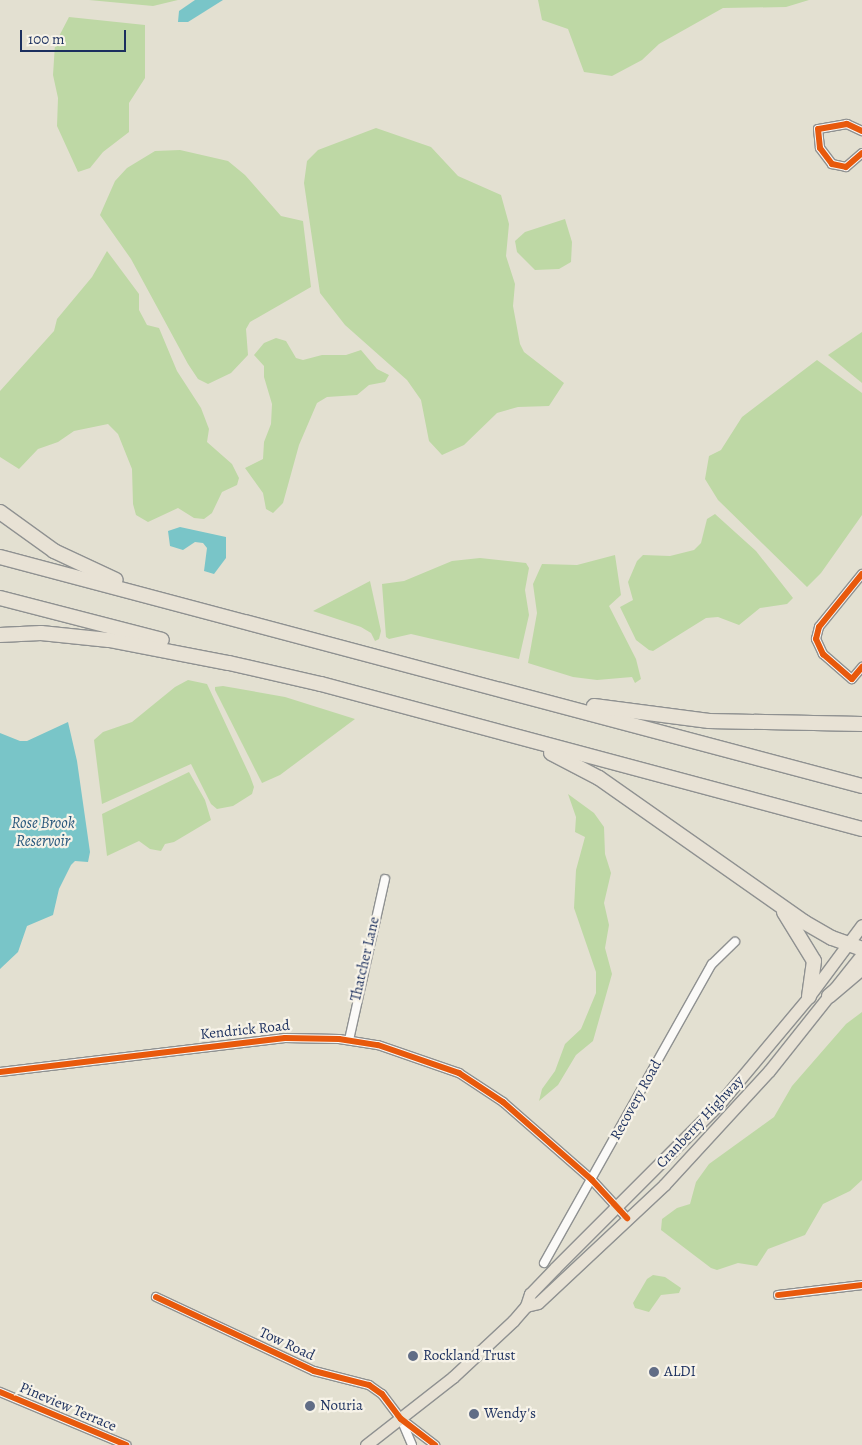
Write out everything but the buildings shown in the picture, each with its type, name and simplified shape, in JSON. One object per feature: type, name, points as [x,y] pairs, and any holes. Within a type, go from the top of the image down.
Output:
[{"type":"highway","points":[[0,512],[36,539],[89,570],[251,622]]},
{"type":"highway","points":[[0,557],[492,686],[862,786]]},
{"type":"highway","points":[[0,598],[174,643],[229,662]]},
{"type":"highway","points":[[0,635],[41,633],[108,640],[229,662],[862,829]]},
{"type":"highway","points":[[492,686],[616,710],[682,718],[862,724]]},
{"type":"highway","points":[[496,731],[561,757],[599,778],[804,922],[848,945],[862,949]]},
{"type":"highway","points":[[778,904],[803,938],[814,961],[809,996]]},
{"type":"highway","points":[[829,996],[862,968]]},
{"type":"main road","name":"Cranberry Highway","points":[[366,1445],[401,1419],[478,1355],[526,1306],[530,1294],[599,1222],[618,1208],[714,1109],[809,996],[862,925]]},
{"type":"main road","name":"Cranberry Highway","points":[[526,1306],[538,1303],[664,1184],[769,1071],[862,954]]},
{"type":"street","points":[[862,131],[846,124],[818,129],[820,148],[828,160],[837,166],[846,167],[862,153]]},
{"type":"street","points":[[862,574],[816,634],[821,652],[852,679],[862,667]]},
{"type":"street","name":"Thatcher Lane","points":[[349,1040],[350,1023],[385,879]]},
{"type":"street","name":"Recovery Road","points":[[544,1263],[712,964],[735,942]]},
{"type":"street","name":"Kendrick Road","points":[[0,1072],[286,1038],[349,1040],[378,1045],[459,1074],[523,1116],[592,1180],[628,1218]]},
{"type":"street","points":[[778,1295],[862,1285]]},
{"type":"street","name":"Tow Road","points":[[156,1297],[314,1371],[369,1385],[382,1394],[401,1419]]},
{"type":"street","name":"Pineview Terrace","points":[[0,1393],[126,1445]]},
{"type":"street","points":[[401,1419],[412,1445]]},
{"type":"street","points":[[401,1419],[435,1445]]},
{"type":"green space","points":[[89,0],[178,0],[153,6]]},
{"type":"green space","points":[[538,0],[809,0],[786,7],[723,8],[659,44],[642,60],[612,76],[584,72],[568,29],[542,20]]},
{"type":"green space","points":[[69,17],[145,25],[145,78],[129,103],[129,132],[103,152],[90,168],[78,172],[57,126],[58,98],[53,75],[55,44]]},
{"type":"green space","points":[[376,128],[431,147],[458,176],[501,195],[509,224],[506,256],[515,284],[513,306],[520,344],[524,352],[564,383],[549,406],[518,407],[497,413],[464,445],[442,455],[429,441],[421,400],[407,380],[345,325],[320,293],[304,183],[307,161],[318,150]]},
{"type":"green space","points":[[180,150],[228,161],[245,175],[281,216],[303,221],[311,287],[250,322],[246,329],[248,355],[231,373],[208,384],[198,379],[188,364],[131,259],[100,215],[115,181],[127,168],[155,151]]},
{"type":"green space","points":[[565,219],[572,242],[571,262],[559,269],[535,270],[517,252],[515,241],[525,232]]},
{"type":"green space","points":[[107,251],[139,294],[139,310],[147,325],[159,328],[177,371],[201,408],[209,429],[207,442],[232,464],[239,478],[237,485],[222,492],[212,513],[204,519],[194,518],[178,508],[148,522],[136,515],[133,504],[132,469],[118,434],[108,424],[74,431],[58,442],[38,449],[19,469],[0,457],[0,391],[54,331],[57,319],[92,277]]},
{"type":"green space","points":[[862,332],[862,383],[828,355]]},
{"type":"green space","points":[[276,338],[286,341],[296,358],[303,360],[322,355],[346,355],[361,350],[377,369],[389,375],[385,382],[369,385],[357,395],[327,397],[317,403],[299,445],[283,503],[273,513],[266,509],[263,493],[245,468],[263,459],[264,442],[271,424],[272,404],[264,377],[264,366],[254,355],[264,343]]},
{"type":"green space","points":[[817,360],[862,393],[862,515],[821,573],[807,587],[718,500],[705,479],[709,456],[721,450],[742,417]]},
{"type":"green space","points":[[715,514],[756,551],[793,598],[787,604],[760,608],[739,625],[718,617],[706,618],[653,651],[649,650],[636,640],[620,607],[633,600],[628,582],[637,561],[643,555],[670,556],[694,550],[701,543],[707,519]]},
{"type":"green space","points":[[615,555],[621,595],[609,606],[636,659],[641,679],[635,683],[632,677],[597,680],[573,677],[528,663],[537,613],[533,584],[542,564],[577,565]]},
{"type":"green space","points":[[480,558],[526,563],[529,568],[525,590],[529,615],[519,659],[411,634],[389,639],[386,637],[382,584],[404,581],[452,561]]},
{"type":"green space","points":[[370,581],[381,631],[379,639],[375,641],[371,633],[361,627],[313,611]]},
{"type":"green space","points":[[188,680],[207,684],[250,776],[254,787],[252,794],[233,806],[217,809],[211,804],[191,764],[102,804],[94,740],[103,732],[132,722],[175,687]]},
{"type":"green space","points":[[223,686],[285,697],[355,719],[280,775],[262,783],[215,690],[215,687]]},
{"type":"green space","points":[[189,772],[205,800],[211,820],[174,842],[165,844],[161,851],[150,849],[139,841],[107,856],[102,814]]},
{"type":"green space","points":[[568,794],[594,813],[604,827],[605,854],[611,873],[604,903],[609,925],[605,948],[612,974],[593,1041],[576,1055],[558,1085],[539,1101],[542,1089],[555,1071],[565,1044],[581,1029],[596,993],[596,972],[574,908],[576,870],[585,837],[575,832],[576,817]]},
{"type":"green space","points":[[862,1012],[862,1180],[850,1191],[823,1204],[805,1235],[768,1249],[757,1266],[738,1263],[717,1270],[711,1268],[661,1230],[662,1219],[677,1208],[690,1204],[696,1182],[709,1164],[774,1117],[792,1086],[846,1024]]},
{"type":"green space","points":[[653,1275],[665,1277],[681,1288],[679,1293],[661,1295],[649,1312],[635,1308],[633,1303],[647,1279]]},
{"type":"water","points":[[195,0],[223,0],[188,22],[178,22],[179,11]]},
{"type":"water","points":[[180,527],[226,537],[226,558],[214,574],[204,571],[207,548],[203,543],[195,542],[183,550],[170,546],[168,531]]},
{"type":"water","name":"Rose Brook Reservoir","points":[[68,722],[77,761],[90,852],[88,862],[75,861],[71,865],[59,889],[53,915],[27,926],[18,952],[0,969],[0,733],[20,741],[27,741]]},
{"type":"cycle path","points":[[862,131],[847,124],[818,129],[820,148],[832,164],[846,167],[862,153]]},
{"type":"cycle path","points":[[862,574],[819,627],[816,639],[823,654],[852,679],[862,667]]},
{"type":"cycle path","points":[[0,1072],[285,1038],[339,1039],[378,1045],[459,1073],[503,1102],[592,1180],[627,1218]]},
{"type":"cycle path","points":[[778,1295],[862,1285]]},
{"type":"cycle path","points":[[156,1297],[314,1371],[369,1385],[382,1394],[401,1419],[435,1445]]},
{"type":"cycle path","points":[[0,1392],[126,1445]]},
{"type":"place","name":"Rockland Trust","points":[[413,1356]]},
{"type":"place","name":"ALDI","points":[[654,1372]]},
{"type":"place","name":"Nouria","points":[[310,1406]]},
{"type":"place","name":"Wendy's","points":[[474,1414]]}]
